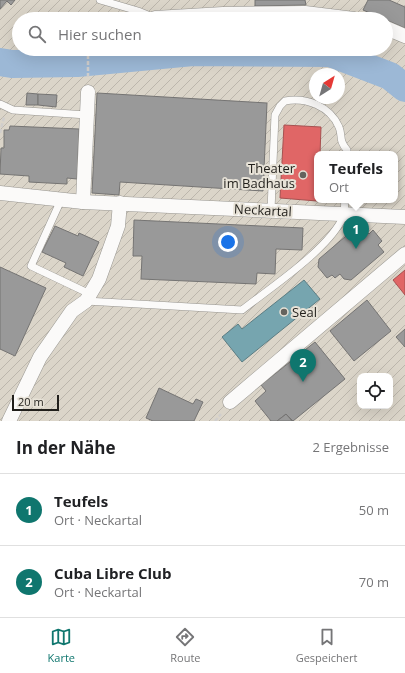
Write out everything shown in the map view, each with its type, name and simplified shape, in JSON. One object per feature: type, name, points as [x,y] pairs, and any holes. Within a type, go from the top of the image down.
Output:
[{"type":"street","points":[[393,31],[405,36]]},
{"type":"street","points":[[83,202],[88,92]]},
{"type":"street","name":"Neckartal","points":[[0,193],[83,202],[271,210],[344,207],[405,217]]},
{"type":"street","points":[[10,421],[40,357],[72,311],[88,297],[99,278],[118,226],[120,203]]},
{"type":"street","points":[[230,402],[405,254]]},
{"type":"lane","points":[[100,0],[140,12]]},
{"type":"lane","points":[[271,210],[275,115],[285,101],[306,101],[325,110],[334,118],[339,128],[340,141],[347,151]]},
{"type":"lane","points":[[0,104],[12,110],[87,115]]},
{"type":"lane","points":[[62,200],[31,266],[88,297],[242,310],[311,256],[339,225],[344,207]]},
{"type":"path","points":[[88,56],[88,92]]},
{"type":"path","points":[[0,133],[7,107]]},
{"type":"shaded area","points":[[0,0],[405,0],[405,421],[0,421]]},
{"type":"building: Handel","points":[[284,125],[321,127],[320,151],[314,151],[314,201],[280,198]]},
{"type":"building: Handel","points":[[405,270],[405,295],[393,280]]},
{"type":"building: Öffentlich","name":"Seal","points":[[304,280],[320,299],[242,362],[222,337],[238,324],[242,329]]},
{"type":"building: Industrie","points":[[0,0],[15,0],[11,5],[7,1],[0,9]]},
{"type":"building: Industrie","points":[[255,0],[305,0],[306,5],[255,6]]},
{"type":"building: Industrie","points":[[368,0],[389,0],[405,7],[405,28],[393,23],[393,12],[368,12],[363,10]]},
{"type":"building: Industrie","points":[[27,93],[38,94],[38,105],[26,105]]},
{"type":"building: Industrie","points":[[97,93],[267,103],[263,191],[120,182],[119,195],[92,193]]},
{"type":"building: Industrie","points":[[38,94],[57,95],[56,107],[38,105]]},
{"type":"building: Industrie","points":[[10,126],[79,129],[77,179],[67,178],[67,184],[29,182],[29,176],[0,174],[1,148],[4,148],[4,130],[9,130]]},
{"type":"building: Industrie","points":[[134,220],[303,228],[302,250],[276,249],[275,274],[257,273],[256,284],[141,279],[142,256],[133,256]]},
{"type":"building: Industrie","points":[[360,224],[369,234],[373,230],[382,241],[378,245],[384,252],[351,280],[344,279],[340,274],[335,278],[332,275],[327,278],[318,267],[319,259]]},
{"type":"building: Industrie","points":[[55,226],[78,236],[79,233],[99,242],[83,276],[64,267],[66,263],[42,252]]},
{"type":"building: Industrie","points":[[0,267],[46,288],[15,356],[0,349]]},
{"type":"building: Industrie","points":[[367,300],[391,331],[354,361],[330,331]]},
{"type":"building: Industrie","points":[[405,329],[405,347],[396,337]]},
{"type":"building: Industrie","points":[[315,342],[345,379],[293,421],[286,414],[277,421],[271,421],[255,401],[266,391],[261,385]]},
{"type":"building: Industrie","points":[[159,388],[193,404],[196,399],[203,402],[194,421],[153,421],[146,418]]},
{"type":"building: Industrie","points":[[286,414],[292,421],[277,421],[285,415]]},
{"type":"waterway","points":[[0,62],[12,64],[77,63],[151,56]]},
{"type":"waterway","points":[[338,56],[390,76],[405,88]]},
{"type":"place","name":"Theater im Badhaus","points":[[303,175]]},
{"type":"place","name":"Teufels","points":[[356,249]]},
{"type":"place","name":"Seal","points":[[284,312]]},
{"type":"place","name":"Cuba Libre Club","points":[[303,382]]}]
